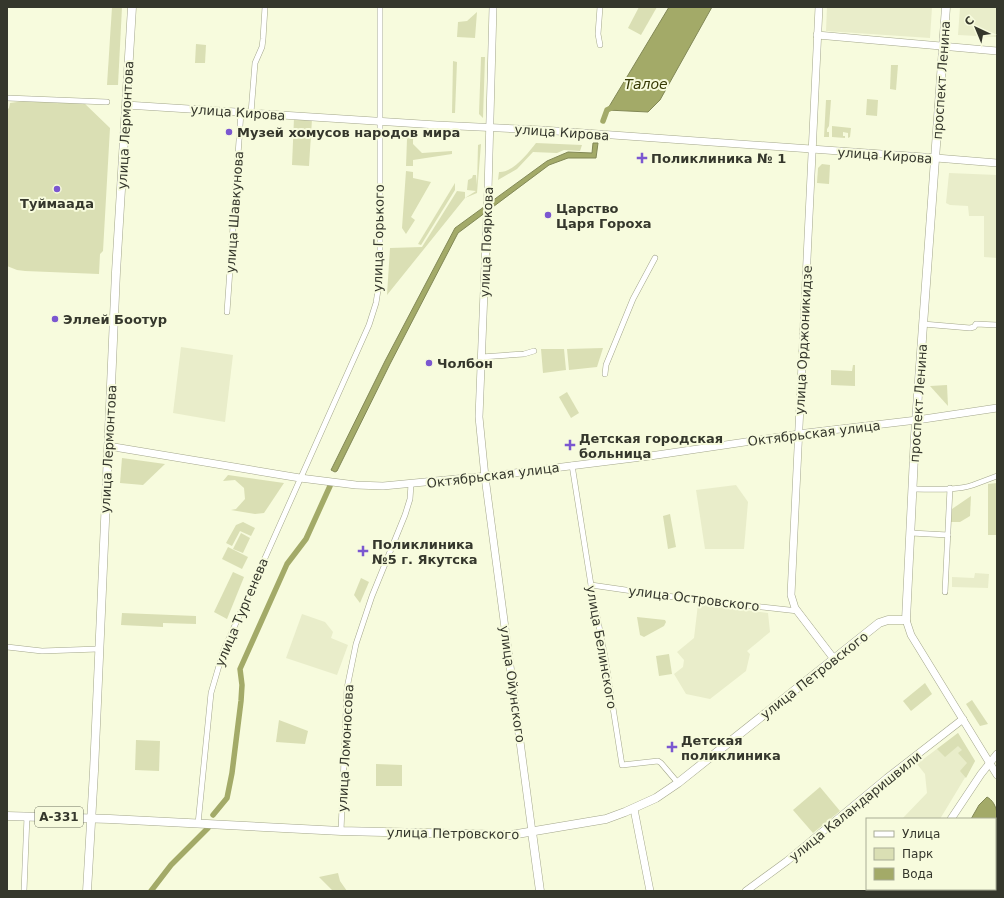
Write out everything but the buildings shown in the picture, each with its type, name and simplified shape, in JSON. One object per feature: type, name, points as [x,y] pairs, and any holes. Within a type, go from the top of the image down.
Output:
[{"type":"main road","name":"улица Лермонтова","points":[[86,891],[91,818],[116,272],[132,7]]},
{"type":"main road","name":"проспект Ленина","points":[[906,620],[916,420],[946,7]]},
{"type":"main road","name":"улица Петровского","points":[[7,816],[91,818],[341,831],[505,835],[532,832],[606,818],[634,809],[656,798],[880,623],[888,620],[906,620]]},
{"type":"main road","name":"улица Ойунского","points":[[532,832],[540,891]]},
{"type":"street","points":[[250,113],[255,63],[264,38],[265,7]]},
{"type":"street","name":"улица Горького","points":[[300,478],[369,325],[376,303],[380,277],[380,7]]},
{"type":"street","name":"улица Пояркова","points":[[485,476],[479,417],[494,7]]},
{"type":"street","points":[[600,7],[598,34],[600,45]]},
{"type":"street","name":"улица Орджоникидзе","points":[[819,7],[791,595],[794,605],[798,611],[834,659]]},
{"type":"street","points":[[817,35],[997,51]]},
{"type":"street","points":[[7,98],[107,102]]},
{"type":"street","name":"улица Кирова","points":[[126,105],[437,126],[490,127],[997,163]]},
{"type":"street","name":"улица Шавкунова","points":[[227,312],[241,112]]},
{"type":"street","points":[[605,374],[606,365],[633,299],[655,258]]},
{"type":"street","points":[[923,324],[970,328],[974,327],[976,324],[997,325]]},
{"type":"street","points":[[481,357],[524,354],[534,351]]},
{"type":"street","name":"Октябрьская улица","points":[[108,446],[300,478],[356,485],[383,486],[485,476],[650,456],[799,434],[916,420],[997,408]]},
{"type":"street","name":"улица Белинского","points":[[572,465],[622,765],[658,761],[678,782]]},
{"type":"street","name":"улица Ойунского","points":[[485,476],[532,832]]},
{"type":"street","points":[[913,489],[950,488],[973,484],[997,476]]},
{"type":"street","name":"улица Тургенева","points":[[198,824],[211,693],[217,669],[234,624],[300,478]]},
{"type":"street","name":"улица Ломоносова","points":[[341,831],[347,688],[356,644],[372,596],[405,515],[410,499],[411,484]]},
{"type":"street","points":[[945,592],[950,488]]},
{"type":"street","points":[[911,533],[948,535]]},
{"type":"street","name":"улица Островского","points":[[591,585],[682,598],[798,611]]},
{"type":"street","name":"проспект Ленина","points":[[906,620],[911,635],[997,776]]},
{"type":"street","points":[[7,647],[42,651],[98,649]]},
{"type":"street","name":"улица Каландаришвили","points":[[746,891],[787,861],[887,778],[963,719]]},
{"type":"street","points":[[952,818],[989,763],[997,754]]},
{"type":"street","points":[[634,809],[650,891]]},
{"type":"street","points":[[24,891],[27,816]]},
{"type":"shaded area","points":[[827,7],[932,7],[930,38],[826,31]]},
{"type":"shaded area","points":[[960,7],[997,7],[997,37],[958,35]]},
{"type":"shaded area","points":[[949,173],[997,175],[997,258],[984,257],[984,216],[969,216],[968,206],[950,205],[946,203]]},
{"type":"shaded area","points":[[181,347],[233,355],[225,422],[173,413]]},
{"type":"shaded area","points":[[736,485],[748,502],[744,549],[705,549],[696,490]]},
{"type":"shaded area","points":[[975,573],[989,574],[988,588],[952,587],[952,577],[974,578]]},
{"type":"shaded area","points":[[698,604],[768,613],[770,632],[747,651],[750,654],[746,671],[710,699],[686,694],[674,674],[683,667],[684,660],[677,652],[694,638]]},
{"type":"shaded area","points":[[302,614],[325,622],[333,632],[331,638],[348,645],[337,675],[286,658]]},
{"type":"shaded area","points":[[958,733],[975,761],[941,818],[903,818],[927,793],[925,774],[917,764]]},
{"type":"green space","points":[[112,7],[122,7],[118,85],[107,85]]},
{"type":"green space","points":[[639,7],[657,7],[641,35],[628,28]]},
{"type":"green space","points":[[477,12],[475,38],[457,37],[458,22],[467,21]]},
{"type":"green space","points":[[196,44],[206,45],[205,63],[195,63]]},
{"type":"green space","points":[[481,57],[485,57],[483,118],[479,114]]},
{"type":"green space","points":[[453,61],[457,62],[455,113],[452,113]]},
{"type":"green space","points":[[891,65],[898,65],[896,90],[890,89]]},
{"type":"green space","points":[[867,99],[878,100],[877,116],[866,115]]},
{"type":"green space","name":"Туймаада","points":[[31,100],[83,102],[110,128],[103,251],[100,254],[99,274],[25,271],[7,266],[7,110],[10,103]]},
{"type":"green space","points":[[826,100],[831,100],[829,126],[827,129],[827,132],[829,132],[829,137],[824,137]]},
{"type":"green space","points":[[294,118],[312,119],[309,166],[292,165]]},
{"type":"green space","points":[[832,126],[851,128],[850,137],[848,138],[848,133],[843,132],[843,136],[845,136],[845,138],[832,137]]},
{"type":"green space","points":[[396,131],[413,132],[413,144],[422,153],[452,151],[452,154],[413,160],[413,166],[406,166],[407,139],[395,138]]},
{"type":"green space","points":[[536,143],[582,145],[580,151],[564,150],[557,153],[533,152],[517,169],[498,180],[499,172],[515,166]]},
{"type":"green space","points":[[481,144],[477,193],[465,198],[476,191],[467,190],[468,180],[472,178],[473,175],[476,175],[477,185],[478,145]]},
{"type":"green space","points":[[822,164],[830,165],[829,184],[817,183],[818,168]]},
{"type":"green space","points":[[406,171],[413,172],[413,178],[431,182],[411,217],[415,220],[406,234],[402,228]]},
{"type":"green space","points":[[455,183],[455,190],[421,245],[418,244]]},
{"type":"green space","points":[[457,191],[465,192],[465,198],[387,295],[390,248],[422,247]]},
{"type":"green space","points":[[603,348],[597,367],[569,370],[567,349]]},
{"type":"green space","points":[[541,349],[564,349],[566,370],[543,373]]},
{"type":"green space","points":[[853,365],[855,365],[855,386],[831,385],[831,370],[852,371]]},
{"type":"green space","points":[[947,385],[948,406],[930,386]]},
{"type":"green space","points":[[567,392],[579,413],[571,418],[559,397]]},
{"type":"green space","points":[[122,458],[165,464],[143,485],[120,483]]},
{"type":"green space","points":[[228,475],[284,483],[264,513],[255,514],[231,510],[236,509],[245,499],[244,488],[235,480],[223,481]]},
{"type":"green space","points":[[997,483],[997,535],[988,535],[988,484]]},
{"type":"green space","points":[[971,496],[970,516],[960,522],[951,522],[952,509]]},
{"type":"green space","points":[[670,514],[676,547],[668,549],[663,516]]},
{"type":"green space","points":[[243,522],[255,528],[251,536],[240,531],[232,546],[226,543],[236,525]]},
{"type":"green space","points":[[241,533],[250,538],[243,553],[233,549]]},
{"type":"green space","points":[[228,547],[248,557],[242,569],[222,559]]},
{"type":"green space","points":[[233,572],[244,577],[227,619],[214,612]]},
{"type":"green space","points":[[361,578],[369,582],[360,603],[354,595]]},
{"type":"green space","points":[[122,613],[196,616],[196,624],[163,623],[163,627],[121,625]]},
{"type":"green space","points":[[637,617],[665,620],[666,622],[664,626],[644,637],[640,635]]},
{"type":"green space","points":[[669,654],[672,674],[659,676],[656,656]]},
{"type":"green space","points":[[925,683],[932,694],[911,711],[903,701]]},
{"type":"green space","points":[[972,700],[988,724],[980,726],[966,704]]},
{"type":"green space","points":[[279,720],[308,731],[305,744],[276,742]]},
{"type":"green space","points":[[958,733],[975,761],[966,778],[960,771],[967,763],[958,753],[962,750],[958,746],[945,757],[937,749]]},
{"type":"green space","points":[[136,740],[160,741],[159,771],[135,770]]},
{"type":"green space","points":[[376,764],[402,765],[402,786],[376,786]]},
{"type":"green space","points":[[820,787],[840,811],[813,833],[793,810]]},
{"type":"green space","points":[[338,873],[340,881],[347,891],[333,891],[319,877]]},
{"type":"water","name":"Талое","points":[[669,7],[712,7],[660,100],[648,112],[607,110]]},
{"type":"water","points":[[593,143],[598,143],[596,158],[568,158],[549,165],[458,233],[390,364],[337,471],[335,472],[331,470],[385,361],[455,228],[547,161],[568,152],[592,153]]},
{"type":"water","points":[[987,797],[991,800],[997,812],[996,825],[996,818],[972,818],[979,805]]},
{"type":"waterway","points":[[603,121],[607,110],[613,107]]},
{"type":"waterway","points":[[213,815],[227,798],[232,773],[241,701],[242,685],[240,669],[287,564],[306,539],[330,486]]},
{"type":"waterway","points":[[151,891],[171,865],[208,828]]},
{"type":"place","name":"Музей хомусов народов мира","points":[[229,132]]},
{"type":"place","name":"Поликлиника № 1","points":[[642,158]]},
{"type":"place","name":"Туймаада","points":[[57,189]]},
{"type":"place","name":"Царство Царя Гороха","points":[[548,215]]},
{"type":"place","name":"Эллей Боотур","points":[[55,319]]},
{"type":"place","name":"Чолбон","points":[[429,363]]},
{"type":"place","name":"Детская городская больница","points":[[570,445]]},
{"type":"place","name":"Поликлиника №5 г. Якутска","points":[[363,551]]},
{"type":"place","name":"Детская поликлиника","points":[[672,747]]}]
